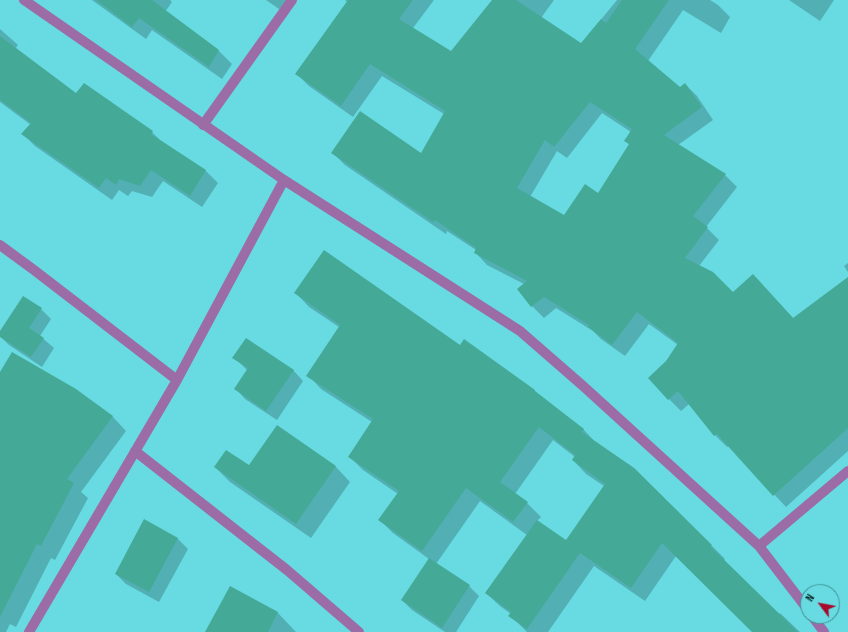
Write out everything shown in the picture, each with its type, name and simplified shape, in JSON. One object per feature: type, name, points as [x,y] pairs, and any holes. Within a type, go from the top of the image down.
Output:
[{"type":"street","points":[[24,0],[284,180],[520,331],[582,385],[759,546],[800,600]]},
{"type":"street","points":[[203,124],[292,0]]},
{"type":"street","points":[[29,632],[177,380],[284,180]]},
{"type":"street","points":[[0,245],[177,380]]},
{"type":"street","points":[[135,451],[287,570],[359,632]]},
{"type":"street","points":[[759,546],[848,471]]},
{"type":"building","points":[[96,0],[152,0],[219,50],[209,67],[139,18],[132,27]]},
{"type":"building","points":[[348,0],[413,0],[399,19],[451,51],[492,0],[516,0],[581,43],[601,19],[606,23],[622,0],[669,0],[635,49],[680,87],[685,83],[702,107],[664,135],[726,174],[693,216],[708,227],[685,258],[713,272],[733,292],[753,274],[793,318],[848,277],[848,428],[773,496],[717,434],[714,436],[678,391],[668,400],[648,378],[666,361],[678,343],[637,312],[612,345],[588,327],[589,325],[544,297],[531,307],[517,289],[527,281],[474,253],[476,248],[435,220],[433,222],[331,153],[360,111],[421,153],[445,111],[370,64],[341,106],[295,74]],"holes":[[[590,102],[632,129],[624,141],[629,144],[598,193],[585,184],[564,215],[517,188],[545,140],[554,147]]]},
{"type":"building","points":[[0,36],[76,93],[84,83],[153,131],[151,134],[206,170],[190,196],[151,170],[140,186],[119,179],[116,185],[106,178],[99,188],[21,134],[31,123],[0,100]]},
{"type":"building","points":[[324,250],[460,345],[464,339],[535,390],[584,429],[582,432],[634,468],[712,545],[710,546],[798,632],[752,632],[662,543],[631,588],[580,553],[527,629],[508,616],[511,612],[485,593],[537,520],[566,540],[605,484],[572,460],[575,455],[539,427],[500,482],[528,502],[513,522],[466,488],[422,551],[378,520],[399,491],[348,457],[373,419],[306,376],[340,325],[294,293]]},
{"type":"building","points":[[23,296],[42,308],[29,328],[44,338],[31,357],[0,337],[0,331]]},
{"type":"building","points":[[246,338],[294,370],[266,411],[234,389],[248,368],[232,358]]},
{"type":"building","points":[[12,352],[76,389],[113,416],[67,479],[74,483],[41,546],[37,544],[0,617],[0,372]]},
{"type":"building","points":[[277,425],[336,466],[296,524],[214,467],[226,450],[249,465]]},
{"type":"building","points":[[144,519],[178,538],[149,592],[115,574]]},
{"type":"building","points":[[429,558],[470,585],[442,628],[401,600]]},
{"type":"building","points":[[230,586],[278,612],[268,632],[205,632]]}]
